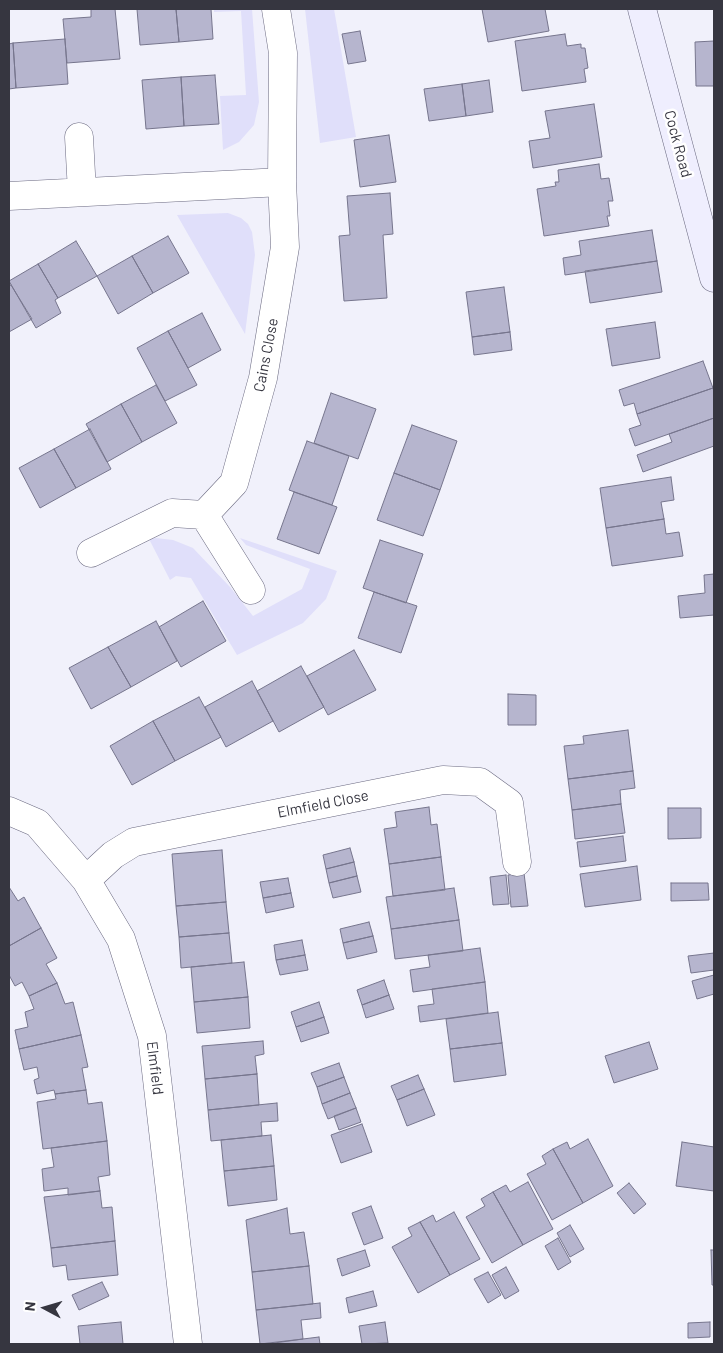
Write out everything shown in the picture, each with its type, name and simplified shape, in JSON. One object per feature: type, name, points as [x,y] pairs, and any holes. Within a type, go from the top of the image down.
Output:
[{"type":"street","name":"Cains Close","points":[[204,515],[234,483],[263,378],[285,247],[282,182],[283,53],[276,9]]},
{"type":"street","name":"Cock Road","points":[[642,9],[714,278]]},
{"type":"street","points":[[79,137],[82,192]]},
{"type":"street","points":[[9,196],[282,182]]},
{"type":"street","points":[[91,553],[172,512],[204,515],[251,590]]},
{"type":"street","name":"Elmfield Close","points":[[86,880],[113,855],[134,842],[443,780],[480,782],[509,803],[517,862]]},
{"type":"street","name":"Elmfield","points":[[9,811],[37,823],[86,880],[121,939],[152,1036],[188,1344]]},
{"type":"shaded area","points":[[214,9],[252,9],[259,102],[254,125],[239,142],[223,150],[220,96],[246,95],[241,11],[214,12]]},
{"type":"shaded area","points":[[305,9],[334,9],[356,137],[320,143]]},
{"type":"shaded area","points":[[228,213],[241,218],[248,224],[252,232],[255,255],[245,334],[177,215]]},
{"type":"shaded area","points":[[240,538],[337,571],[326,599],[303,623],[237,655],[191,578],[176,576],[170,580],[149,539],[173,540],[193,548],[230,587],[253,616],[302,589],[310,569],[246,545]]},
{"type":"building","points":[[91,9],[115,9],[120,59],[67,63],[63,19],[91,17]]},
{"type":"building","points":[[137,9],[176,9],[179,42],[140,45]]},
{"type":"building","points":[[176,9],[211,9],[213,39],[179,42]]},
{"type":"building","points":[[482,9],[545,9],[549,31],[488,42]]},
{"type":"building","points":[[360,31],[366,61],[348,64],[342,34]]},
{"type":"building","points":[[565,34],[567,46],[581,44],[581,48],[585,48],[588,68],[584,69],[586,82],[522,91],[515,41]]},
{"type":"building","points":[[65,39],[68,84],[16,88],[13,43]]},
{"type":"building","points":[[714,41],[714,86],[696,86],[695,42]]},
{"type":"building","points":[[13,43],[16,88],[9,89],[9,44]]},
{"type":"building","points":[[215,75],[219,124],[184,126],[181,77]]},
{"type":"building","points":[[181,77],[184,126],[146,129],[142,80]]},
{"type":"building","points":[[489,80],[493,112],[466,116],[462,84]]},
{"type":"building","points":[[462,84],[466,116],[429,121],[424,89]]},
{"type":"building","points":[[594,104],[602,157],[533,168],[529,141],[550,138],[545,111]]},
{"type":"building","points":[[389,135],[396,182],[360,187],[354,140]]},
{"type":"building","points":[[599,164],[601,179],[609,178],[613,201],[608,201],[610,216],[607,216],[609,226],[544,236],[537,189],[556,186],[555,182],[559,182],[558,170]]},
{"type":"building","points":[[390,193],[393,234],[383,235],[387,298],[344,301],[339,236],[350,235],[347,196]]},
{"type":"building","points":[[652,230],[657,261],[565,275],[563,258],[581,255],[579,241]]},
{"type":"building","points":[[168,236],[189,273],[153,293],[132,256]]},
{"type":"building","points":[[76,241],[97,276],[58,298],[38,264]]},
{"type":"building","points":[[132,256],[153,293],[118,314],[97,276]]},
{"type":"building","points":[[657,261],[662,292],[590,303],[585,271]]},
{"type":"building","points":[[38,264],[58,298],[55,300],[61,313],[36,328],[9,281]]},
{"type":"building","points":[[11,285],[32,319],[9,332],[9,286]]},
{"type":"building","points":[[504,287],[510,332],[472,337],[466,292]]},
{"type":"building","points":[[202,313],[221,350],[188,368],[168,331]]},
{"type":"building","points":[[655,322],[660,358],[612,366],[606,329]]},
{"type":"building","points":[[168,331],[197,385],[165,401],[137,348]]},
{"type":"building","points":[[510,332],[512,350],[474,355],[472,337]]},
{"type":"building","points":[[703,361],[713,388],[637,414],[634,403],[624,406],[619,390]]},
{"type":"building","points":[[156,385],[177,423],[142,442],[121,404]]},
{"type":"building","points":[[713,388],[714,418],[635,446],[629,429],[641,425],[637,414]]},
{"type":"building","points":[[331,393],[376,409],[358,459],[314,443]]},
{"type":"building","points":[[121,404],[142,442],[107,462],[86,424]]},
{"type":"building","points":[[714,418],[714,446],[643,472],[637,455],[672,442],[669,434]]},
{"type":"building","points":[[412,425],[457,441],[440,490],[394,473]]},
{"type":"building","points":[[90,429],[111,469],[76,488],[54,449]]},
{"type":"building","points":[[307,441],[349,456],[332,505],[289,490]]},
{"type":"building","points":[[54,449],[76,488],[40,508],[19,468]]},
{"type":"building","points":[[394,473],[440,490],[423,536],[377,520]]},
{"type":"building","points":[[671,477],[674,500],[661,502],[664,519],[606,528],[600,488]]},
{"type":"building","points":[[294,492],[337,507],[319,554],[277,539]]},
{"type":"building","points":[[664,519],[666,534],[679,532],[683,556],[612,566],[606,528]]},
{"type":"building","points":[[380,540],[423,554],[406,603],[363,588]]},
{"type":"building","points":[[714,574],[714,615],[680,618],[678,596],[705,593],[704,575]]},
{"type":"building","points":[[374,592],[417,606],[401,653],[358,638]]},
{"type":"building","points":[[203,601],[226,641],[181,667],[159,627]]},
{"type":"building","points":[[156,621],[177,661],[131,687],[108,647]]},
{"type":"building","points":[[108,647],[131,687],[91,709],[69,668]]},
{"type":"building","points":[[354,650],[376,690],[328,715],[307,676]]},
{"type":"building","points":[[301,666],[324,707],[279,732],[257,691]]},
{"type":"building","points":[[252,681],[273,721],[226,747],[205,707]]},
{"type":"building","points":[[508,694],[536,695],[536,725],[508,725]]},
{"type":"building","points":[[199,697],[221,737],[175,761],[153,721]]},
{"type":"building","points":[[153,721],[175,761],[132,785],[110,746]]},
{"type":"building","points":[[628,730],[633,771],[568,779],[564,746],[584,744],[583,736]]},
{"type":"building","points":[[633,771],[635,788],[620,790],[621,804],[572,810],[568,779]]},
{"type":"building","points":[[621,804],[625,833],[575,839],[572,810]]},
{"type":"building","points":[[429,807],[431,825],[437,824],[441,857],[389,864],[384,829],[397,827],[395,812]]},
{"type":"building","points":[[668,808],[701,808],[701,838],[668,839]]},
{"type":"building","points":[[623,836],[626,861],[580,867],[577,842]]},
{"type":"building","points":[[350,848],[354,862],[326,869],[323,855]]},
{"type":"building","points":[[222,850],[226,902],[176,906],[172,854]]},
{"type":"building","points":[[441,857],[445,890],[393,896],[389,864]]},
{"type":"building","points":[[354,862],[357,876],[329,883],[326,869]]},
{"type":"building","points":[[637,866],[641,900],[585,907],[580,874]]},
{"type":"building","points":[[524,873],[528,906],[511,907],[508,875]]},
{"type":"building","points":[[506,875],[509,904],[493,905],[490,877]]},
{"type":"building","points":[[357,876],[361,892],[333,898],[329,883]]},
{"type":"building","points":[[288,878],[291,893],[263,898],[260,882]]},
{"type":"building","points":[[671,883],[708,883],[709,900],[671,901]]},
{"type":"building","points":[[9,887],[18,901],[24,897],[41,928],[9,946]]},
{"type":"building","points":[[454,888],[459,920],[391,929],[386,897]]},
{"type":"building","points":[[291,893],[294,907],[266,913],[263,898]]},
{"type":"building","points":[[226,902],[229,933],[179,937],[176,906]]},
{"type":"building","points":[[459,920],[463,951],[395,959],[391,929]]},
{"type":"building","points":[[369,922],[373,936],[343,943],[340,929]]},
{"type":"building","points":[[41,928],[57,958],[46,964],[57,983],[29,996],[22,982],[15,986],[9,975],[9,946]]},
{"type":"building","points":[[229,933],[232,963],[181,968],[179,937]]},
{"type":"building","points":[[373,936],[377,952],[347,959],[343,943]]},
{"type":"building","points":[[302,940],[305,955],[276,960],[274,945]]},
{"type":"building","points":[[480,948],[485,982],[413,992],[410,970],[430,967],[428,955]]},
{"type":"building","points":[[714,953],[714,970],[691,973],[688,956]]},
{"type":"building","points":[[305,955],[308,970],[280,975],[276,960]]},
{"type":"building","points":[[244,962],[248,997],[194,1002],[191,967]]},
{"type":"building","points":[[714,975],[714,994],[697,999],[692,981]]},
{"type":"building","points":[[384,980],[389,995],[362,1005],[357,990]]},
{"type":"building","points":[[485,982],[488,1013],[420,1022],[418,1006],[434,1004],[432,989]]},
{"type":"building","points":[[57,983],[65,1004],[73,1002],[81,1035],[19,1049],[15,1030],[28,1027],[25,1012],[34,1009],[29,996]]},
{"type":"building","points":[[389,995],[394,1009],[366,1018],[362,1005]]},
{"type":"building","points":[[248,997],[250,1028],[197,1033],[194,1002]]},
{"type":"building","points":[[319,1002],[324,1017],[296,1027],[291,1012]]},
{"type":"building","points":[[498,1012],[502,1043],[450,1049],[446,1019]]},
{"type":"building","points":[[324,1017],[329,1033],[301,1042],[296,1027]]},
{"type":"building","points":[[81,1035],[88,1067],[82,1068],[86,1090],[55,1094],[54,1090],[37,1094],[34,1080],[39,1078],[37,1067],[24,1070],[19,1049]]},
{"type":"building","points":[[263,1041],[264,1054],[255,1056],[257,1074],[205,1079],[202,1046]]},
{"type":"building","points":[[649,1042],[658,1069],[614,1083],[605,1056]]},
{"type":"building","points":[[502,1043],[506,1075],[454,1082],[450,1049]]},
{"type":"building","points":[[339,1063],[344,1077],[317,1087],[311,1073]]},
{"type":"building","points":[[257,1074],[259,1105],[208,1110],[205,1079]]},
{"type":"building","points":[[418,1075],[424,1089],[397,1100],[391,1086]]},
{"type":"building","points":[[344,1077],[350,1093],[322,1104],[317,1087]]},
{"type":"building","points":[[424,1089],[435,1115],[407,1126],[397,1100]]},
{"type":"building","points":[[86,1090],[88,1104],[102,1102],[107,1141],[43,1149],[37,1102],[56,1099],[55,1094]]},
{"type":"building","points":[[350,1093],[356,1108],[328,1119],[322,1104]]},
{"type":"building","points":[[277,1103],[278,1121],[261,1122],[262,1136],[211,1141],[208,1110]]},
{"type":"building","points":[[356,1108],[361,1122],[339,1130],[334,1116]]},
{"type":"building","points":[[362,1124],[372,1152],[341,1163],[331,1135]]},
{"type":"building","points":[[271,1135],[274,1166],[224,1171],[221,1140]]},
{"type":"building","points":[[588,1139],[613,1186],[583,1203],[553,1149],[567,1142],[570,1149]]},
{"type":"building","points":[[107,1141],[110,1175],[98,1177],[100,1191],[68,1195],[68,1188],[44,1191],[42,1169],[54,1167],[51,1148]]},
{"type":"building","points":[[682,1142],[714,1147],[714,1191],[676,1186]]},
{"type":"building","points":[[553,1149],[583,1203],[552,1220],[527,1174],[546,1164],[542,1156]]},
{"type":"building","points":[[274,1166],[277,1200],[228,1206],[224,1171]]},
{"type":"building","points":[[528,1182],[553,1229],[523,1245],[493,1192],[506,1185],[510,1192]]},
{"type":"building","points":[[629,1183],[646,1204],[634,1214],[617,1193]]},
{"type":"building","points":[[100,1191],[102,1208],[112,1207],[115,1241],[51,1248],[44,1197]]},
{"type":"building","points":[[493,1192],[523,1245],[492,1263],[466,1217],[485,1206],[481,1199]]},
{"type":"building","points":[[371,1206],[383,1238],[364,1245],[352,1213]]},
{"type":"building","points":[[287,1208],[290,1234],[304,1232],[309,1266],[252,1272],[246,1220]]},
{"type":"building","points":[[454,1212],[480,1259],[450,1275],[420,1222],[433,1215],[436,1222]]},
{"type":"building","points":[[420,1222],[450,1275],[418,1293],[392,1247],[412,1236],[408,1228]]},
{"type":"building","points":[[570,1225],[584,1249],[570,1257],[557,1233]]},
{"type":"building","points":[[558,1238],[571,1262],[558,1270],[545,1246]]},
{"type":"building","points":[[115,1241],[118,1275],[68,1280],[66,1265],[53,1267],[51,1248]]},
{"type":"building","points":[[365,1250],[370,1266],[342,1276],[337,1259]]},
{"type":"building","points":[[711,1250],[714,1250],[714,1285],[712,1285]]},
{"type":"building","points":[[309,1266],[313,1304],[256,1310],[252,1272]]},
{"type":"building","points":[[506,1267],[519,1291],[505,1299],[492,1275]]},
{"type":"building","points":[[488,1272],[501,1295],[488,1303],[474,1279]]},
{"type":"building","points":[[102,1282],[109,1296],[79,1310],[72,1295]]},
{"type":"building","points":[[373,1291],[377,1306],[349,1313],[346,1298]]},
{"type":"building","points":[[320,1303],[321,1318],[301,1320],[303,1339],[260,1344],[256,1310]]},
{"type":"building","points":[[121,1322],[123,1344],[80,1344],[78,1326]]},
{"type":"building","points":[[385,1322],[388,1343],[362,1344],[359,1326]]},
{"type":"building","points":[[710,1322],[710,1337],[688,1338],[688,1323]]},
{"type":"building","points":[[319,1337],[320,1344],[267,1344],[303,1339]]}]
